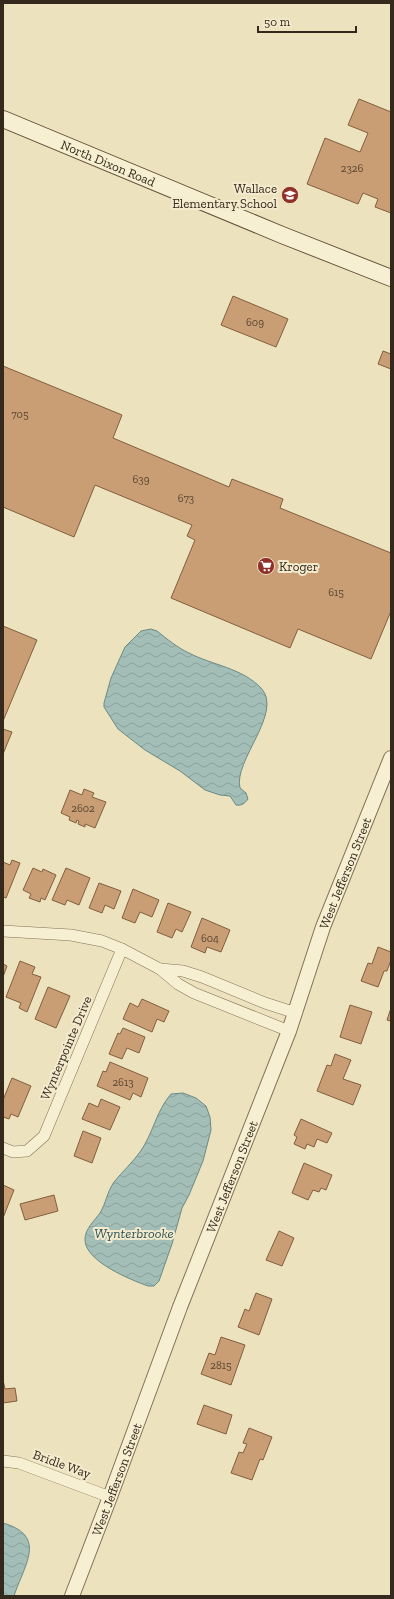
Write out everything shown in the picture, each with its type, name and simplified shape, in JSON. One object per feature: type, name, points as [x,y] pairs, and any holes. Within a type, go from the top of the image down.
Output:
[{"type":"main road","name":"North Dixon Road","points":[[3,119],[282,235],[391,278]]},
{"type":"street","name":"West Jefferson Street","points":[[72,1596],[180,1307],[290,1031],[323,927],[391,758]]},
{"type":"street","points":[[3,931],[71,935],[102,941],[122,949],[160,969],[178,984],[194,992],[290,1031]]},
{"type":"street","name":"Wynterpointe Drive","points":[[3,1148],[13,1152],[27,1151],[44,1136],[122,949]]},
{"type":"street","points":[[160,969],[183,971],[265,1003],[296,1013]]},
{"type":"street","name":"Bridle Way","points":[[3,1461],[19,1463],[110,1497]]},
{"type":"water","points":[[151,629],[157,631],[189,653],[236,671],[253,681],[261,688],[266,698],[266,710],[263,723],[244,764],[240,777],[240,788],[246,793],[248,799],[243,804],[236,805],[230,796],[220,795],[205,790],[180,771],[145,750],[118,729],[104,707],[111,678],[125,647],[141,631]]},
{"type":"water","name":"Wynterbrooke","points":[[183,1093],[196,1098],[206,1106],[210,1117],[211,1130],[203,1161],[182,1208],[172,1244],[159,1281],[154,1286],[148,1286],[120,1274],[100,1262],[92,1255],[87,1247],[85,1235],[88,1228],[100,1213],[114,1182],[137,1156],[144,1145],[166,1101],[171,1094]]},
{"type":"water","points":[[3,1523],[17,1529],[25,1536],[29,1544],[27,1563],[14,1596],[3,1596]]},
{"type":"building","points":[[359,99],[391,112],[391,213],[375,207],[378,199],[363,193],[358,204],[307,184],[325,138],[360,152],[368,133],[348,125]]},
{"type":"building","points":[[233,296],[288,319],[276,347],[221,325]]},
{"type":"building","points":[[383,351],[391,354],[391,369],[378,364]]},
{"type":"building","points":[[3,366],[122,415],[113,438],[229,487],[232,479],[283,499],[280,508],[391,553],[391,611],[371,659],[298,629],[290,648],[171,598],[195,540],[187,536],[192,525],[95,485],[74,537],[3,507]]},
{"type":"building","points":[[3,626],[37,640],[3,721]]},
{"type":"building","points":[[3,729],[12,732],[3,754]]},
{"type":"building","points":[[84,789],[94,793],[92,797],[106,802],[95,828],[85,824],[85,827],[78,824],[79,821],[77,820],[76,823],[69,820],[70,817],[61,813],[70,790],[82,795]]},
{"type":"building","points":[[12,860],[20,863],[6,898],[3,897],[3,862],[10,865]]},
{"type":"building","points":[[33,868],[42,872],[43,869],[56,875],[45,900],[41,898],[40,902],[29,898],[31,894],[23,890]]},
{"type":"building","points":[[66,868],[90,878],[79,905],[67,900],[65,905],[52,900]]},
{"type":"building","points":[[99,883],[121,891],[114,909],[105,905],[102,913],[89,908]]},
{"type":"building","points":[[133,889],[159,900],[152,917],[140,912],[135,923],[122,918]]},
{"type":"building","points":[[168,903],[191,912],[182,932],[176,929],[172,938],[157,932]]},
{"type":"building","points":[[202,918],[230,930],[221,952],[207,947],[205,953],[191,947]]},
{"type":"building","points":[[378,947],[391,952],[391,960],[387,971],[384,971],[378,987],[361,981],[368,963],[372,964]]},
{"type":"building","points":[[20,961],[35,967],[32,974],[41,977],[27,1012],[19,1008],[21,1003],[6,997]]},
{"type":"building","points":[[3,964],[7,966],[3,977]]},
{"type":"building","points":[[48,987],[70,996],[56,1028],[35,1019]]},
{"type":"building","points":[[142,999],[169,1011],[164,1022],[157,1019],[152,1032],[123,1019],[130,1003],[138,1007]]},
{"type":"building","points":[[350,1005],[372,1012],[361,1044],[340,1037]]},
{"type":"building","points":[[391,1008],[391,1021],[387,1020]]},
{"type":"building","points":[[123,1028],[145,1037],[139,1053],[127,1048],[122,1059],[109,1054],[118,1033],[120,1034]]},
{"type":"building","points":[[335,1054],[351,1060],[343,1079],[361,1085],[353,1105],[317,1091],[327,1065],[331,1066]]},
{"type":"building","points":[[110,1062],[148,1078],[141,1097],[133,1093],[130,1100],[97,1086],[103,1071],[106,1072]]},
{"type":"building","points":[[12,1078],[31,1086],[18,1117],[11,1114],[9,1119],[3,1117],[3,1100]]},
{"type":"building","points":[[101,1099],[120,1107],[110,1130],[82,1119],[89,1103],[98,1107]]},
{"type":"building","points":[[301,1119],[332,1133],[327,1143],[317,1139],[314,1147],[307,1144],[305,1149],[294,1144],[297,1137],[294,1135]]},
{"type":"building","points":[[83,1131],[101,1138],[92,1163],[74,1156]]},
{"type":"building","points":[[304,1163],[332,1175],[326,1190],[321,1188],[319,1192],[313,1190],[308,1200],[292,1193]]},
{"type":"building","points":[[3,1185],[14,1190],[3,1218]]},
{"type":"building","points":[[54,1195],[58,1211],[25,1220],[20,1204]]},
{"type":"building","points":[[279,1231],[294,1238],[282,1266],[266,1260]]},
{"type":"building","points":[[256,1293],[272,1299],[259,1335],[238,1327],[245,1309],[249,1311]]},
{"type":"building","points":[[221,1337],[245,1345],[231,1385],[201,1374],[209,1353],[215,1355]]},
{"type":"building","points":[[3,1380],[5,1389],[15,1388],[17,1401],[3,1403]]},
{"type":"building","points":[[204,1405],[232,1415],[226,1434],[197,1424]]},
{"type":"building","points":[[249,1428],[272,1437],[263,1460],[260,1459],[252,1480],[231,1473],[239,1452],[243,1453],[247,1444],[243,1443]]},
{"type":"place","name":"Wallace Elementary School","points":[[290,195]]},
{"type":"place","name":"Kroger","points":[[266,566]]}]
